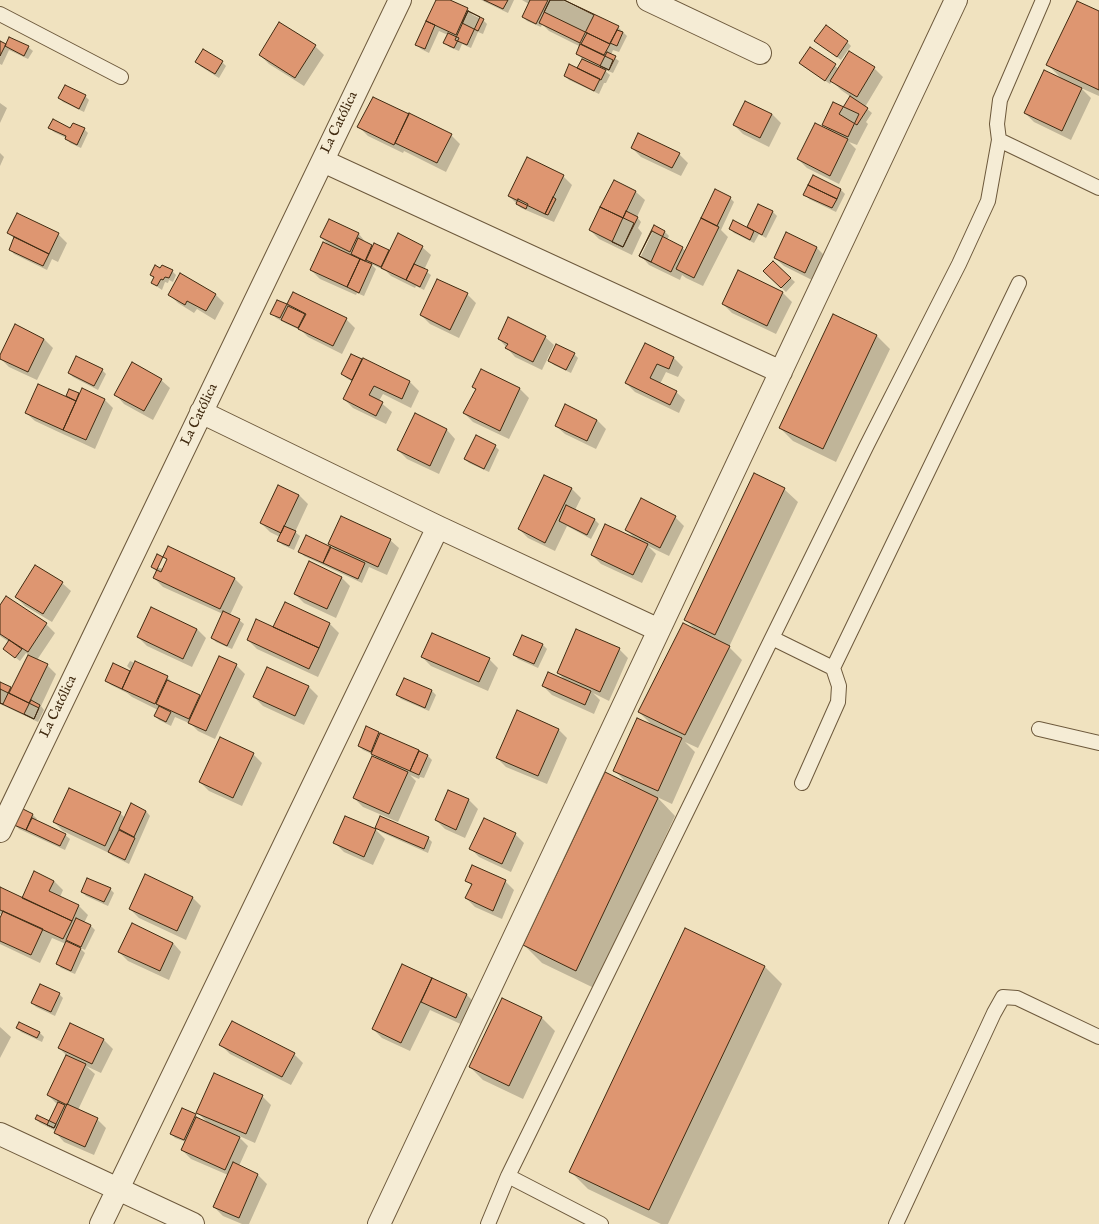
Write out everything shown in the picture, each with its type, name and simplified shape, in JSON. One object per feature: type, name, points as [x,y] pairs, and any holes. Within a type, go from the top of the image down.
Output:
[{"type":"street","name":"La Católica","points":[[0,831],[400,0]]},
{"type":"street","points":[[648,0],[760,52]]},
{"type":"street","points":[[379,1224],[956,0]]},
{"type":"street","points":[[322,161],[781,372]]},
{"type":"street","points":[[202,412],[438,527],[659,630]]},
{"type":"street","points":[[101,1224],[438,527]]},
{"type":"street","points":[[0,1134],[193,1224]]},
{"type":"lane","points":[[488,1224],[508,1176],[867,445],[959,264],[988,201],[999,140],[997,124],[1000,100],[1043,0]]},
{"type":"lane","points":[[0,14],[121,77]]},
{"type":"lane","points":[[999,140],[1099,188]]},
{"type":"lane","points":[[802,783],[838,702],[839,686],[833,668],[1019,283]]},
{"type":"lane","points":[[772,638],[833,668]]},
{"type":"lane","points":[[1039,729],[1099,743]]},
{"type":"lane","points":[[896,1224],[994,1013],[1003,997],[1018,998],[1099,1037]]},
{"type":"lane","points":[[508,1176],[601,1224]]},
{"type":"building","points":[[436,0],[450,0],[468,8],[456,35],[426,21]]},
{"type":"building","points":[[484,0],[508,0],[503,9]]},
{"type":"building","points":[[530,0],[548,0],[536,24],[522,17]]},
{"type":"building","points":[[550,0],[564,0],[594,15],[580,43],[539,23]]},
{"type":"building","points":[[550,0],[564,0],[619,26],[610,44],[544,12]]},
{"type":"building","points":[[1077,1],[1099,11],[1099,90],[1046,65]]},
{"type":"building","points":[[468,11],[484,19],[478,31],[462,23]]},
{"type":"building","points":[[468,11],[480,17],[467,45],[455,40]]},
{"type":"building","points":[[426,21],[435,25],[425,49],[415,45]]},
{"type":"building","points":[[279,22],[316,45],[295,78],[259,55]]},
{"type":"building","points":[[826,25],[848,41],[837,57],[814,41]]},
{"type":"building","points":[[617,30],[623,32],[617,46],[610,43]]},
{"type":"building","points":[[448,33],[459,38],[454,48],[443,43]]},
{"type":"building","points":[[587,33],[610,44],[604,55],[581,44]]},
{"type":"building","points":[[9,37],[29,46],[24,56],[5,46]]},
{"type":"building","points":[[0,41],[6,44],[0,56]]},
{"type":"building","points":[[580,44],[613,60],[609,70],[576,54]]},
{"type":"building","points":[[810,47],[836,64],[825,81],[799,63]]},
{"type":"building","points":[[203,49],[223,61],[215,74],[195,62]]},
{"type":"building","points":[[849,51],[875,67],[857,97],[830,81]]},
{"type":"building","points":[[607,52],[616,56],[609,70],[600,66]]},
{"type":"building","points":[[582,59],[606,70],[601,80],[577,68]]},
{"type":"building","points":[[569,64],[600,79],[594,91],[564,76]]},
{"type":"building","points":[[1044,70],[1082,88],[1062,131],[1024,113]]},
{"type":"building","points":[[65,85],[86,95],[79,109],[58,98]]},
{"type":"building","points":[[850,96],[868,108],[857,125],[839,114]]},
{"type":"building","points":[[373,97],[409,114],[394,145],[357,127]]},
{"type":"building","points":[[745,101],[772,114],[760,138],[733,125]]},
{"type":"building","points":[[833,102],[859,114],[848,137],[822,125]]},
{"type":"building","points":[[409,113],[452,134],[437,163],[395,143]]},
{"type":"building","points":[[53,119],[70,128],[73,123],[85,128],[77,145],[65,139],[66,136],[48,128]]},
{"type":"building","points":[[815,123],[848,139],[830,176],[797,159]]},
{"type":"building","points":[[638,133],[680,153],[672,168],[631,148]]},
{"type":"building","points":[[527,157],[564,175],[545,214],[508,196]]},
{"type":"building","points":[[813,175],[841,189],[837,199],[808,185]]},
{"type":"building","points":[[614,180],[636,191],[623,218],[600,207]]},
{"type":"building","points":[[808,185],[837,199],[832,208],[803,195]]},
{"type":"building","points":[[715,189],[731,197],[717,226],[701,218]]},
{"type":"building","points":[[553,197],[556,199],[548,215],[545,214]]},
{"type":"building","points":[[518,199],[528,204],[526,209],[516,204]]},
{"type":"building","points":[[758,204],[773,211],[762,235],[747,227]]},
{"type":"building","points":[[600,207],[634,223],[623,247],[589,230]]},
{"type":"building","points":[[626,211],[638,217],[623,247],[612,242]]},
{"type":"building","points":[[17,213],[59,233],[49,254],[7,233]]},
{"type":"building","points":[[701,218],[719,227],[694,278],[676,269]]},
{"type":"building","points":[[329,219],[359,233],[350,252],[320,237]]},
{"type":"building","points":[[733,220],[754,231],[750,240],[729,229]]},
{"type":"building","points":[[654,225],[665,231],[651,262],[639,256]]},
{"type":"building","points":[[652,231],[683,247],[671,272],[639,256]]},
{"type":"building","points":[[786,232],[817,247],[805,273],[774,258]]},
{"type":"building","points":[[398,233],[423,246],[406,280],[381,268]]},
{"type":"building","points":[[14,237],[49,254],[43,266],[9,250]]},
{"type":"building","points":[[358,238],[372,245],[365,261],[351,254]]},
{"type":"building","points":[[323,242],[360,259],[347,287],[310,270]]},
{"type":"building","points":[[374,243],[389,250],[381,267],[366,260]]},
{"type":"building","points":[[360,259],[372,264],[359,293],[347,287]]},
{"type":"building","points":[[773,261],[791,278],[781,288],[763,271]]},
{"type":"building","points":[[414,264],[428,270],[420,287],[406,280]]},
{"type":"building","points":[[155,265],[160,268],[162,265],[173,270],[169,278],[165,277],[163,280],[161,279],[157,286],[151,283],[154,277],[150,275]]},
{"type":"building","points":[[738,270],[783,292],[767,326],[722,304]]},
{"type":"building","points":[[180,273],[216,294],[206,311],[187,301],[185,305],[168,295]]},
{"type":"building","points":[[437,279],[468,293],[450,330],[420,315]]},
{"type":"building","points":[[293,292],[347,318],[333,346],[298,329],[306,314],[287,304]]},
{"type":"building","points":[[277,300],[287,304],[280,318],[270,314]]},
{"type":"building","points":[[288,306],[305,314],[298,328],[281,320]]},
{"type":"building","points":[[833,314],[877,335],[823,449],[779,428]]},
{"type":"building","points":[[508,317],[546,336],[533,362],[505,348],[508,344],[498,339]]},
{"type":"building","points":[[15,324],[44,339],[28,372],[0,359],[0,355]]},
{"type":"building","points":[[645,343],[674,357],[669,369],[657,364],[650,378],[677,391],[670,405],[625,383]]},
{"type":"building","points":[[556,344],[575,353],[566,370],[548,361]]},
{"type":"building","points":[[351,354],[362,359],[352,380],[341,374]]},
{"type":"building","points":[[76,356],[103,369],[94,386],[68,373]]},
{"type":"building","points":[[363,358],[410,381],[402,399],[374,386],[369,395],[383,402],[376,416],[343,399]]},
{"type":"building","points":[[132,362],[162,379],[144,411],[114,395]]},
{"type":"building","points":[[481,369],[520,388],[500,431],[463,413],[476,389],[472,387]]},
{"type":"building","points":[[38,384],[76,401],[63,430],[25,413]]},
{"type":"building","points":[[82,388],[105,399],[86,440],[63,430]]},
{"type":"building","points":[[69,389],[79,393],[76,401],[66,396]]},
{"type":"building","points":[[565,404],[597,420],[587,441],[555,426]]},
{"type":"building","points":[[415,413],[447,429],[430,466],[397,450]]},
{"type":"building","points":[[476,435],[496,445],[484,469],[464,459]]},
{"type":"building","points":[[754,473],[785,488],[715,635],[684,620]]},
{"type":"building","points":[[544,475],[572,488],[545,543],[518,529]]},
{"type":"building","points":[[278,485],[299,495],[281,533],[260,523]]},
{"type":"building","points":[[641,498],[676,516],[660,548],[625,530]]},
{"type":"building","points":[[566,505],[595,519],[587,535],[559,521]]},
{"type":"building","points":[[341,516],[391,539],[378,567],[328,544]]},
{"type":"building","points":[[605,524],[648,544],[633,575],[591,555]]},
{"type":"building","points":[[284,526],[296,531],[289,546],[277,541]]},
{"type":"building","points":[[306,535],[331,547],[323,563],[298,552]]},
{"type":"building","points":[[168,546],[235,578],[220,609],[153,578]]},
{"type":"building","points":[[330,547],[365,563],[358,579],[323,563]]},
{"type":"building","points":[[157,554],[167,559],[161,572],[151,567]]},
{"type":"building","points":[[309,561],[342,577],[327,609],[294,594]]},
{"type":"building","points":[[35,565],[63,582],[43,614],[15,597]]},
{"type":"building","points":[[6,596],[47,623],[28,652],[0,634],[0,605]]},
{"type":"building","points":[[285,602],[330,623],[319,648],[273,627]]},
{"type":"building","points":[[151,607],[197,629],[183,659],[137,637]]},
{"type":"building","points":[[223,611],[240,619],[227,646],[211,638]]},
{"type":"building","points":[[256,619],[319,648],[309,669],[247,640]]},
{"type":"building","points":[[683,623],[730,646],[685,735],[638,712]]},
{"type":"building","points":[[576,629],[620,648],[600,692],[557,673]]},
{"type":"building","points":[[432,633],[490,658],[479,682],[421,657]]},
{"type":"building","points":[[522,635],[543,644],[534,664],[513,655]]},
{"type":"building","points":[[9,640],[22,649],[15,658],[3,649]]},
{"type":"building","points":[[28,655],[48,664],[29,703],[9,693]]},
{"type":"building","points":[[219,656],[237,664],[206,731],[188,723]]},
{"type":"building","points":[[135,661],[168,676],[155,704],[122,689]]},
{"type":"building","points":[[113,663],[130,671],[122,689],[105,681]]},
{"type":"building","points":[[267,667],[309,686],[295,716],[253,697]]},
{"type":"building","points":[[548,672],[591,691],[585,705],[542,686]]},
{"type":"building","points":[[404,678],[432,690],[425,708],[396,695]]},
{"type":"building","points":[[167,680],[200,695],[189,719],[156,704]]},
{"type":"building","points":[[0,682],[11,687],[3,704],[0,703]]},
{"type":"building","points":[[0,689],[39,708],[34,719],[0,703]]},
{"type":"building","points":[[31,700],[40,705],[34,719],[24,714]]},
{"type":"building","points":[[159,706],[171,712],[166,722],[154,716]]},
{"type":"building","points":[[517,710],[559,729],[538,776],[496,758]]},
{"type":"building","points":[[637,718],[682,738],[658,791],[613,771]]},
{"type":"building","points":[[366,726],[379,732],[371,752],[358,746]]},
{"type":"building","points":[[380,733],[419,750],[410,771],[371,754]]},
{"type":"building","points":[[220,737],[254,753],[233,798],[199,782]]},
{"type":"building","points":[[419,751],[428,755],[419,775],[410,771]]},
{"type":"building","points":[[372,756],[408,772],[389,814],[353,798]]},
{"type":"building","points":[[605,772],[658,798],[576,971],[523,945]]},
{"type":"building","points":[[69,788],[121,812],[105,846],[53,822]]},
{"type":"building","points":[[448,790],[469,799],[456,830],[435,820]]},
{"type":"building","points":[[131,803],[146,811],[134,837],[119,829]]},
{"type":"building","points":[[21,808],[33,814],[26,830],[14,825]]},
{"type":"building","points":[[345,816],[376,829],[364,857],[333,843]]},
{"type":"building","points":[[380,816],[429,837],[424,849],[375,828]]},
{"type":"building","points":[[32,818],[66,834],[60,846],[26,830]]},
{"type":"building","points":[[484,818],[516,833],[502,864],[469,849]]},
{"type":"building","points":[[119,830],[135,838],[125,860],[108,852]]},
{"type":"building","points":[[472,865],[506,880],[493,911],[465,898],[472,884],[465,881]]},
{"type":"building","points":[[34,871],[54,881],[49,891],[79,905],[72,921],[22,898]]},
{"type":"building","points":[[145,874],[193,897],[177,931],[129,909]]},
{"type":"building","points":[[87,878],[111,888],[104,902],[81,892]]},
{"type":"building","points":[[0,887],[72,921],[63,939],[0,910]]},
{"type":"building","points":[[3,911],[43,929],[31,955],[0,941],[0,918]]},
{"type":"building","points":[[76,918],[91,925],[81,947],[66,940]]},
{"type":"building","points":[[132,923],[173,943],[160,971],[118,952]]},
{"type":"building","points":[[685,928],[765,966],[649,1210],[569,1172]]},
{"type":"building","points":[[66,941],[81,948],[71,971],[56,964]]},
{"type":"building","points":[[402,964],[432,978],[401,1043],[372,1029]]},
{"type":"building","points":[[432,978],[467,994],[456,1018],[421,1002]]},
{"type":"building","points":[[40,984],[60,993],[51,1012],[31,1003]]},
{"type":"building","points":[[502,998],[542,1017],[509,1086],[469,1067]]},
{"type":"building","points":[[232,1021],[295,1053],[282,1077],[219,1045]]},
{"type":"building","points":[[19,1022],[40,1032],[37,1038],[16,1028]]},
{"type":"building","points":[[70,1023],[104,1039],[92,1064],[58,1048]]},
{"type":"building","points":[[66,1055],[86,1064],[67,1105],[47,1095]]},
{"type":"building","points":[[214,1073],[263,1095],[246,1134],[196,1113]]},
{"type":"building","points":[[58,1102],[65,1105],[54,1128],[47,1125]]},
{"type":"building","points":[[67,1104],[98,1118],[85,1147],[54,1133]]},
{"type":"building","points":[[182,1108],[196,1114],[184,1140],[170,1134]]},
{"type":"building","points":[[37,1115],[56,1124],[54,1128],[35,1119]]},
{"type":"building","points":[[196,1117],[240,1137],[225,1170],[181,1150]]},
{"type":"building","points":[[233,1162],[258,1174],[239,1218],[213,1207]]}]
